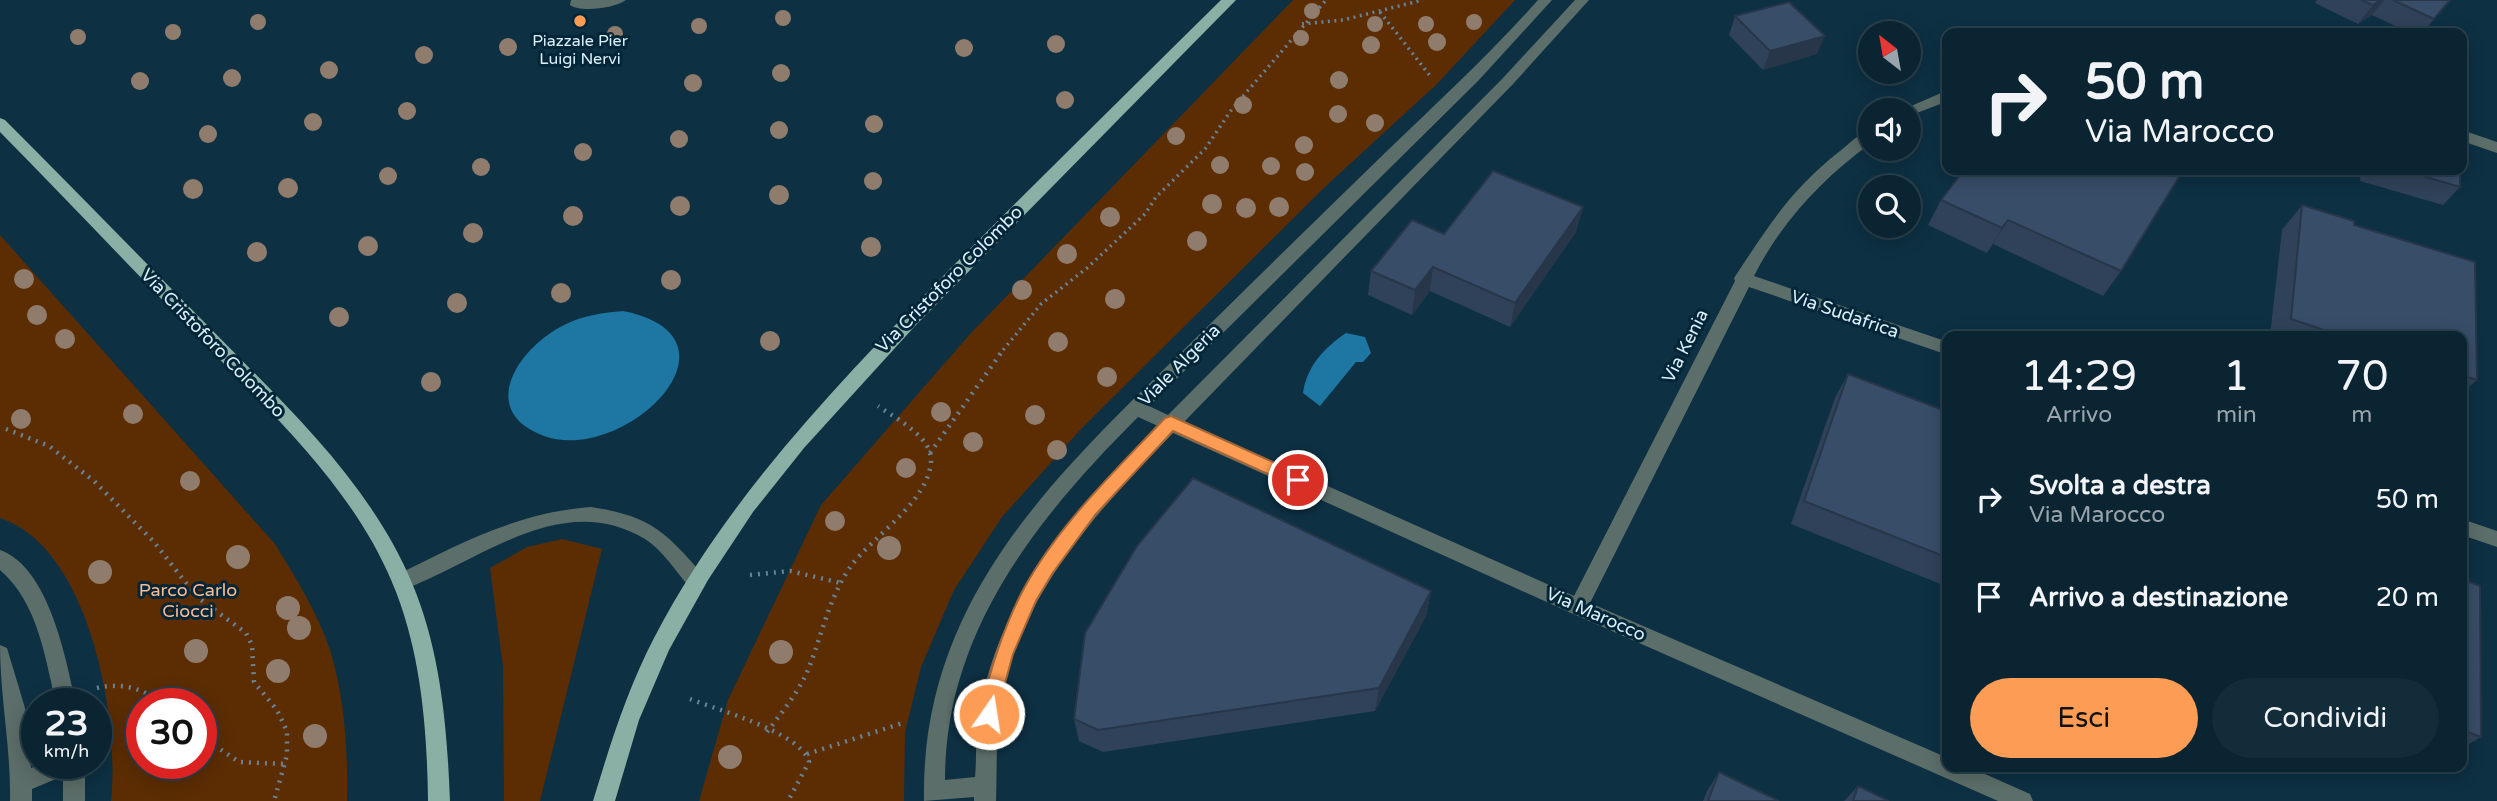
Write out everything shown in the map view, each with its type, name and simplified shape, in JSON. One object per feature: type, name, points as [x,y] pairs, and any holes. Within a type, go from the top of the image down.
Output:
[{"type":"main road","name":"Via Cristoforo Colombo","points":[[604,801],[634,700],[656,650],[696,581],[740,516],[836,395],[1229,0]]},
{"type":"main road","name":"Via Cristoforo Colombo","points":[[0,123],[312,445],[380,539],[402,582],[430,677],[437,741],[439,801]]},
{"type":"street","points":[[578,0],[577,5],[619,0]]},
{"type":"street","name":"Viale Algeria","points":[[934,797],[934,758],[956,658],[975,611],[1025,531],[1059,489],[1136,408],[1433,116],[1545,0]]},
{"type":"street","name":"Viale Algeria","points":[[984,793],[989,714],[1004,654],[1028,597],[1090,509],[1171,423],[1508,81],[1582,0]]},
{"type":"street","points":[[1921,106],[1942,97]]},
{"type":"street","points":[[2467,137],[2497,148]]},
{"type":"street","name":"Via Kenia","points":[[1578,607],[1742,278],[1772,229],[1794,200],[1858,145]]},
{"type":"street","name":"Via Sudafrica","points":[[1742,278],[1942,347]]},
{"type":"street","name":"Via Marocco","points":[[1136,408],[1578,607],[1942,766]]},
{"type":"street","points":[[402,582],[517,528],[569,516],[592,515],[627,521],[653,535],[696,581]]},
{"type":"street","points":[[2467,529],[2497,539]]},
{"type":"street","points":[[0,558],[22,578],[32,596],[56,654],[63,688]]},
{"type":"street","points":[[0,654],[15,714],[21,792],[43,779]]},
{"type":"street","name":"Via Marocco","points":[[1956,772],[2022,801]]},
{"type":"street","points":[[74,779],[74,801]]},
{"type":"street","points":[[934,797],[984,793]]},
{"type":"path","points":[[930,453],[967,404],[983,374],[1041,304],[1087,268],[1145,214],[1156,197],[1205,149],[1232,109],[1302,24],[1326,0]]},
{"type":"path","points":[[1302,24],[1380,12],[1423,0]]},
{"type":"path","points":[[1380,12],[1409,52],[1437,83]]},
{"type":"path","points":[[767,732],[806,673],[841,583],[861,552],[905,510],[923,484],[931,463],[930,453],[907,425],[878,407]]},
{"type":"path","points":[[6,429],[24,431],[76,465],[117,502],[195,595],[242,628],[253,646],[252,678],[260,695],[277,710],[287,727],[284,764],[274,801]]},
{"type":"path","points":[[750,575],[790,571],[841,583]]},
{"type":"path","points":[[96,688],[113,685],[138,688]]},
{"type":"path","points":[[690,699],[701,705],[724,710],[767,732],[791,739],[807,754],[809,762],[788,801]]},
{"type":"path","points":[[807,754],[914,721]]},
{"type":"path","points":[[217,750],[233,763],[251,767],[284,764]]},
{"type":"green space","points":[[1293,0],[1515,0],[1437,84],[1327,185],[1082,428],[1002,517],[954,590],[921,667],[905,732],[904,801],[699,801],[728,700],[821,505],[971,333]]},
{"type":"green space","name":"Parco Carlo Ciocci","points":[[0,235],[275,544],[313,609],[330,650],[344,725],[347,801],[111,801],[112,688],[105,688],[93,640],[77,599],[57,563],[31,535],[0,518]]},
{"type":"green space","points":[[562,539],[602,549],[540,801],[504,801],[503,667],[490,568],[527,547]]},
{"type":"water","points":[[623,311],[661,325],[677,346],[677,370],[663,394],[640,416],[609,432],[576,440],[544,436],[523,425],[512,410],[508,395],[512,378],[534,347],[549,334],[573,321]]},
{"type":"water","points":[[1346,333],[1365,337],[1371,353],[1363,362],[1356,362],[1320,406],[1303,393],[1308,374],[1318,358]]},
{"type":"building","points":[[2361,0],[2381,0],[2373,5]]},
{"type":"building","points":[[2393,0],[2450,0],[2434,19]]},
{"type":"building","points":[[1789,2],[1825,36],[1770,51],[1735,16]]},
{"type":"building","points":[[1493,171],[1583,207],[1515,303],[1433,267],[1415,290],[1371,271],[1412,220],[1444,234]]},
{"type":"building","points":[[1960,175],[2179,177],[2121,271],[2008,220],[2002,228],[1941,200]]},
{"type":"building","points":[[2419,175],[2460,175],[2460,187]]},
{"type":"building","points":[[2302,205],[2354,221],[2354,225],[2475,262],[2477,380],[2467,377],[2467,331],[2327,331],[2291,319]]},
{"type":"building","points":[[1848,374],[1942,410],[1942,556],[1804,501]]},
{"type":"building","points":[[1193,478],[1431,591],[1379,688],[1098,730],[1074,719],[1085,633],[1137,546]]},
{"type":"building","points":[[2467,581],[2480,586],[2481,737],[2467,732]]},
{"type":"building","points":[[1719,772],[1779,801],[1708,801]]},
{"type":"building","points":[[1858,786],[1889,801],[1853,801]]},
{"type":"place","name":"Piazzale Pier Luigi Nervi","points":[[580,21]]},
{"type":"route","points":[[989,714],[994,687],[1016,623],[1046,568],[1090,509],[1171,423],[1298,480]]}]
